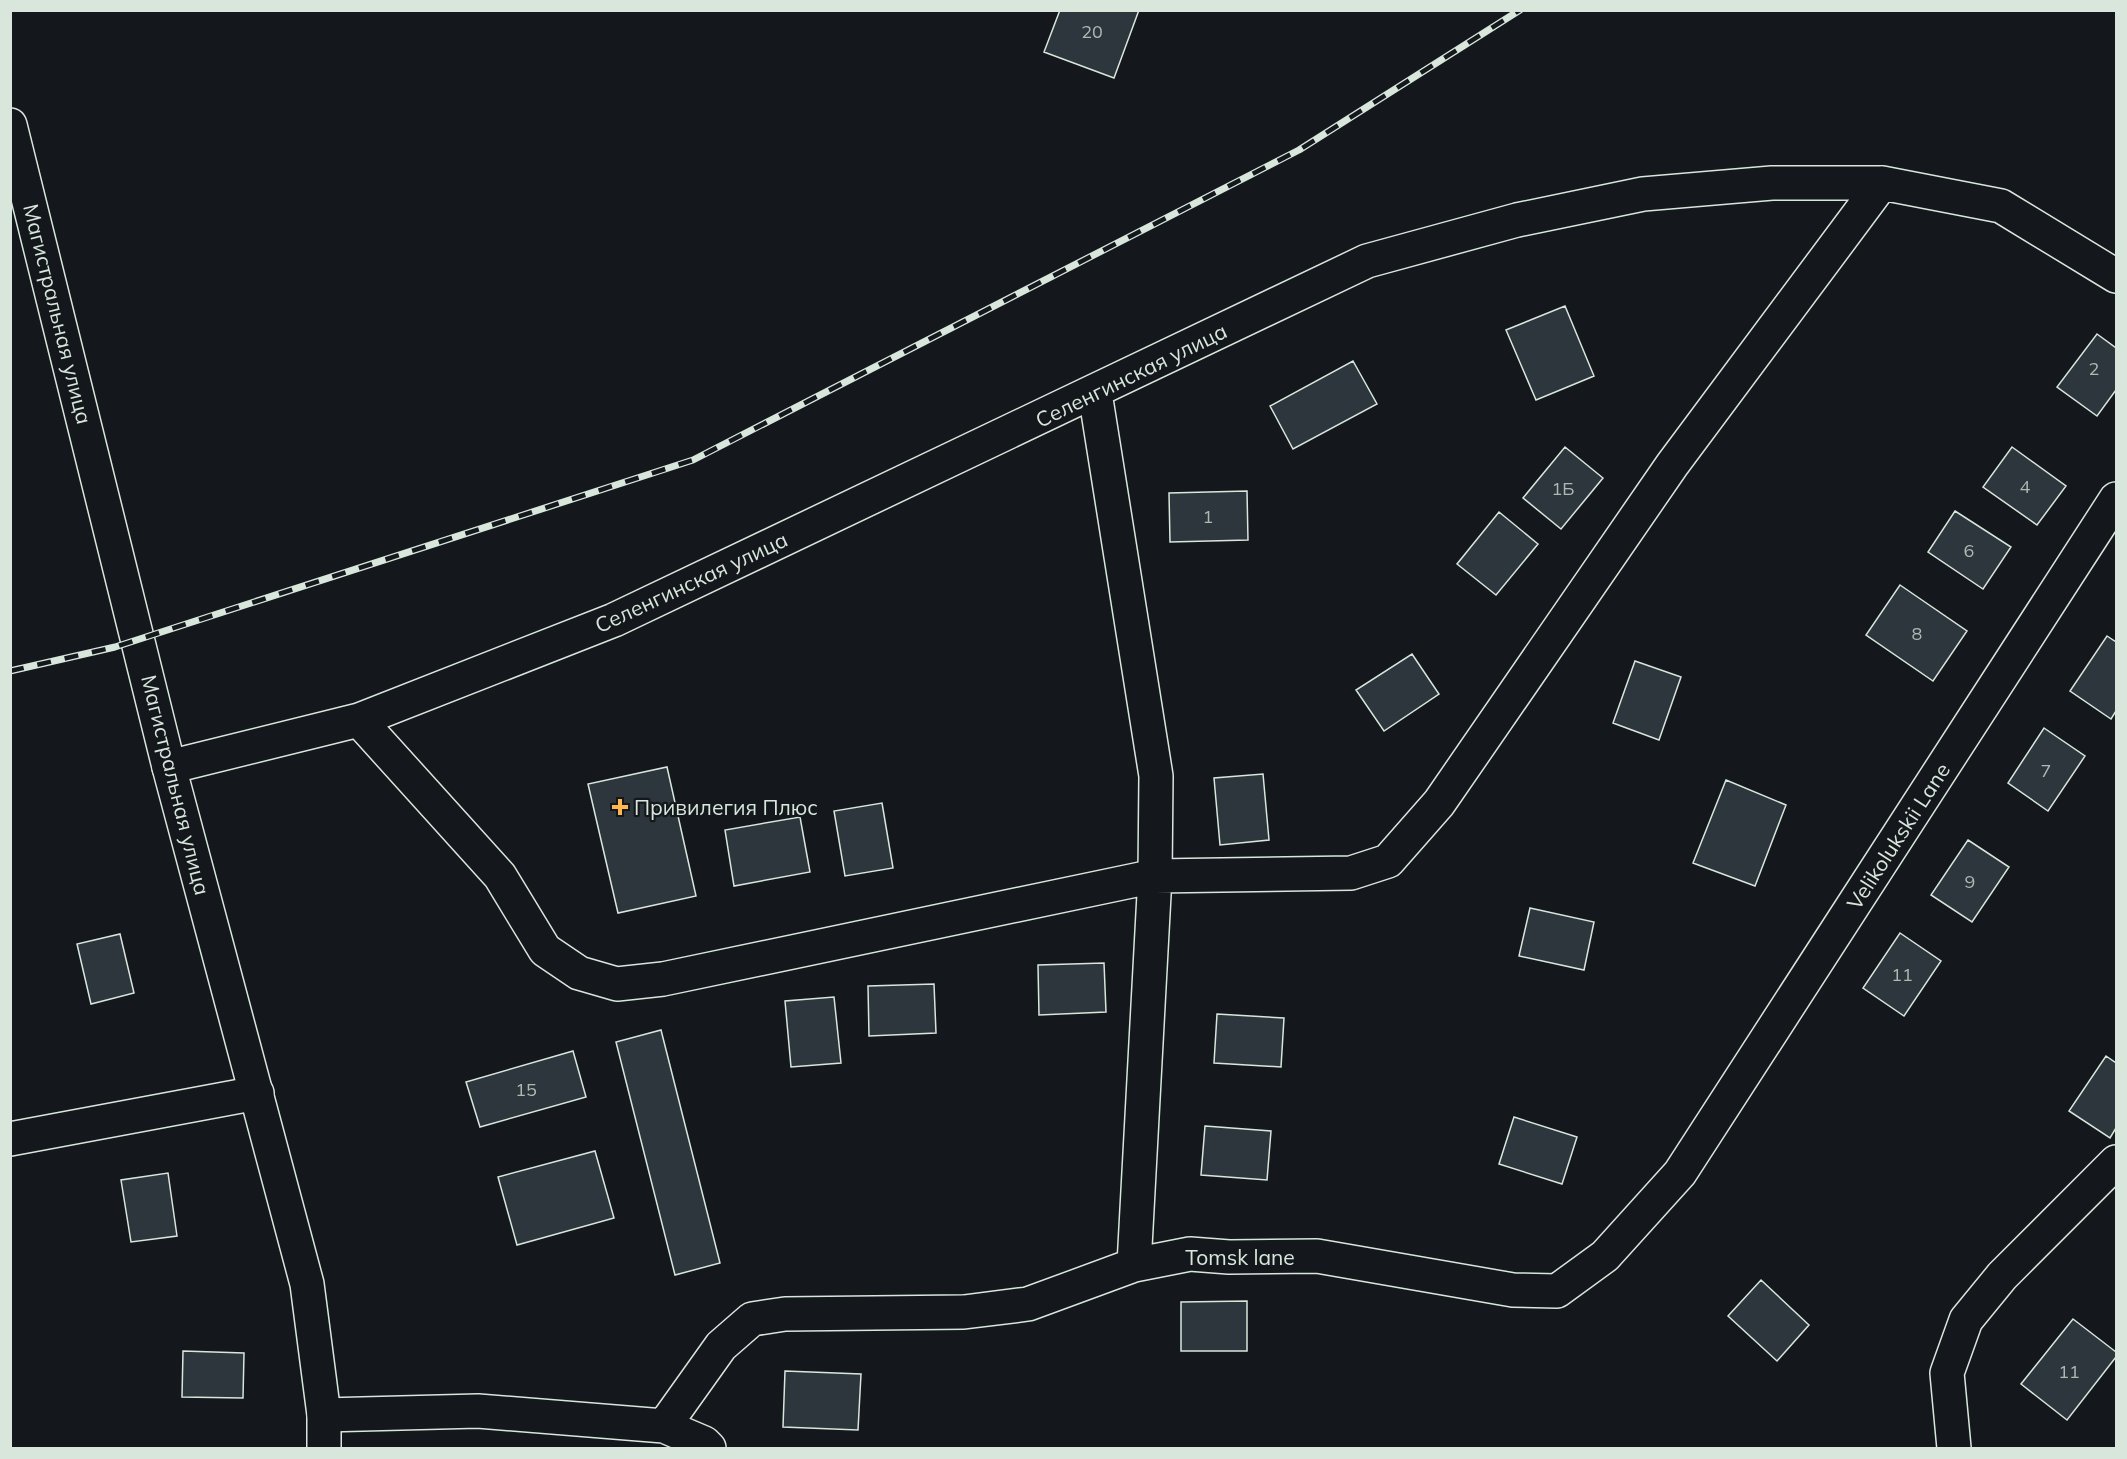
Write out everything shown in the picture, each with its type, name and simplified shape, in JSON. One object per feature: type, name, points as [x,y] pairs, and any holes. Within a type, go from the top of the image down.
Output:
[{"type":"street","name":"Магистральная улица","points":[[10,124],[169,767],[307,1284],[324,1415],[324,1449]]},
{"type":"street","name":"Селенгинская улица","points":[[169,767],[359,720],[614,620],[1095,393],[1367,261],[1517,220],[1643,194],[1772,183],[1882,183],[2001,206],[2116,276]]},
{"type":"street","points":[[359,720],[500,876],[545,950],[579,973],[617,984],[663,978],[1155,876],[1351,873],[1388,861],[1439,802],[1671,465],[1882,183]]},
{"type":"street","points":[[1095,393],[1156,776],[1155,876],[1134,1265]]},
{"type":"street","name":"Velikolukskii Lane","points":[[1680,1173],[2116,499]]},
{"type":"street","points":[[10,1139],[257,1093]]},
{"type":"street","points":[[1954,1449],[1947,1373],[1966,1320],[2002,1276],[2116,1162]]},
{"type":"street","name":"Tomsk lane","points":[[664,1426],[721,1346],[752,1319],[785,1314],[964,1312],[1028,1304],[1134,1265],[1190,1254],[1230,1257],[1317,1256],[1513,1290],[1557,1291],[1605,1256],[1680,1173]]},
{"type":"street","points":[[324,1415],[478,1411],[664,1426],[704,1443],[709,1449]]},
{"type":"building","points":[[1060,10],[1139,10],[1114,78],[1044,52]]},
{"type":"building","points":[[1565,306],[1594,376],[1536,400],[1506,330]]},
{"type":"building","points":[[2097,334],[2116,348],[2116,390],[2097,416],[2057,387]]},
{"type":"building","points":[[1353,361],[1377,404],[1293,449],[1270,406]]},
{"type":"building","points":[[1565,447],[1603,478],[1561,529],[1523,498]]},
{"type":"building","points":[[2012,447],[2066,486],[2037,525],[1983,487]]},
{"type":"building","points":[[1247,491],[1248,540],[1170,542],[1169,493]]},
{"type":"building","points":[[1955,511],[2011,547],[1983,589],[1928,552]]},
{"type":"building","points":[[1499,512],[1538,544],[1496,595],[1457,564]]},
{"type":"building","points":[[1900,585],[1967,631],[1933,681],[1866,635]]},
{"type":"building","points":[[2107,636],[2116,642],[2116,711],[2111,719],[2070,691]]},
{"type":"building","points":[[1412,654],[1439,694],[1384,731],[1356,690]]},
{"type":"building","points":[[1635,661],[1681,677],[1659,740],[1613,723]]},
{"type":"building","points":[[2044,728],[2085,756],[2048,811],[2008,783]]},
{"type":"building","points":[[667,767],[696,896],[618,913],[588,784]]},
{"type":"building","points":[[1263,774],[1269,840],[1220,845],[1214,778]]},
{"type":"building","points":[[1726,780],[1786,805],[1755,886],[1693,863]]},
{"type":"building","points":[[882,803],[893,868],[845,876],[834,811]]},
{"type":"building","points":[[800,817],[810,872],[734,886],[725,830]]},
{"type":"building","points":[[1968,840],[2009,867],[1972,922],[1931,895]]},
{"type":"building","points":[[1530,908],[1594,922],[1584,970],[1519,956]]},
{"type":"building","points":[[1900,933],[1941,961],[1904,1016],[1863,988]]},
{"type":"building","points":[[120,934],[134,993],[91,1004],[77,944]]},
{"type":"building","points":[[1104,963],[1106,1012],[1039,1015],[1038,965]]},
{"type":"building","points":[[934,984],[936,1033],[869,1036],[868,986]]},
{"type":"building","points":[[834,997],[841,1063],[791,1067],[785,1001]]},
{"type":"building","points":[[1217,1014],[1284,1018],[1281,1067],[1214,1063]]},
{"type":"building","points":[[661,1030],[720,1263],[675,1275],[616,1042]]},
{"type":"building","points":[[573,1051],[586,1097],[480,1127],[466,1082]]},
{"type":"building","points":[[2106,1056],[2116,1063],[2116,1128],[2110,1138],[2069,1111]]},
{"type":"building","points":[[1514,1117],[1577,1137],[1562,1184],[1499,1164]]},
{"type":"building","points":[[1205,1126],[1271,1131],[1267,1180],[1201,1175]]},
{"type":"building","points":[[595,1151],[614,1218],[517,1245],[498,1177]]},
{"type":"building","points":[[168,1173],[177,1236],[131,1242],[121,1180]]},
{"type":"building","points":[[1761,1280],[1809,1325],[1777,1361],[1728,1316]]},
{"type":"building","points":[[1247,1301],[1247,1351],[1181,1351],[1181,1302]]},
{"type":"building","points":[[2073,1319],[2116,1352],[2116,1357],[2067,1420],[2021,1384]]},
{"type":"building","points":[[183,1351],[244,1353],[243,1398],[182,1397]]},
{"type":"building","points":[[785,1371],[861,1374],[858,1430],[783,1427]]},
{"type":"railway","points":[[10,671],[115,647],[693,460],[1299,150],[1520,10]]},
{"type":"place","name":"Привилегия Плюс","points":[[620,807]]}]
